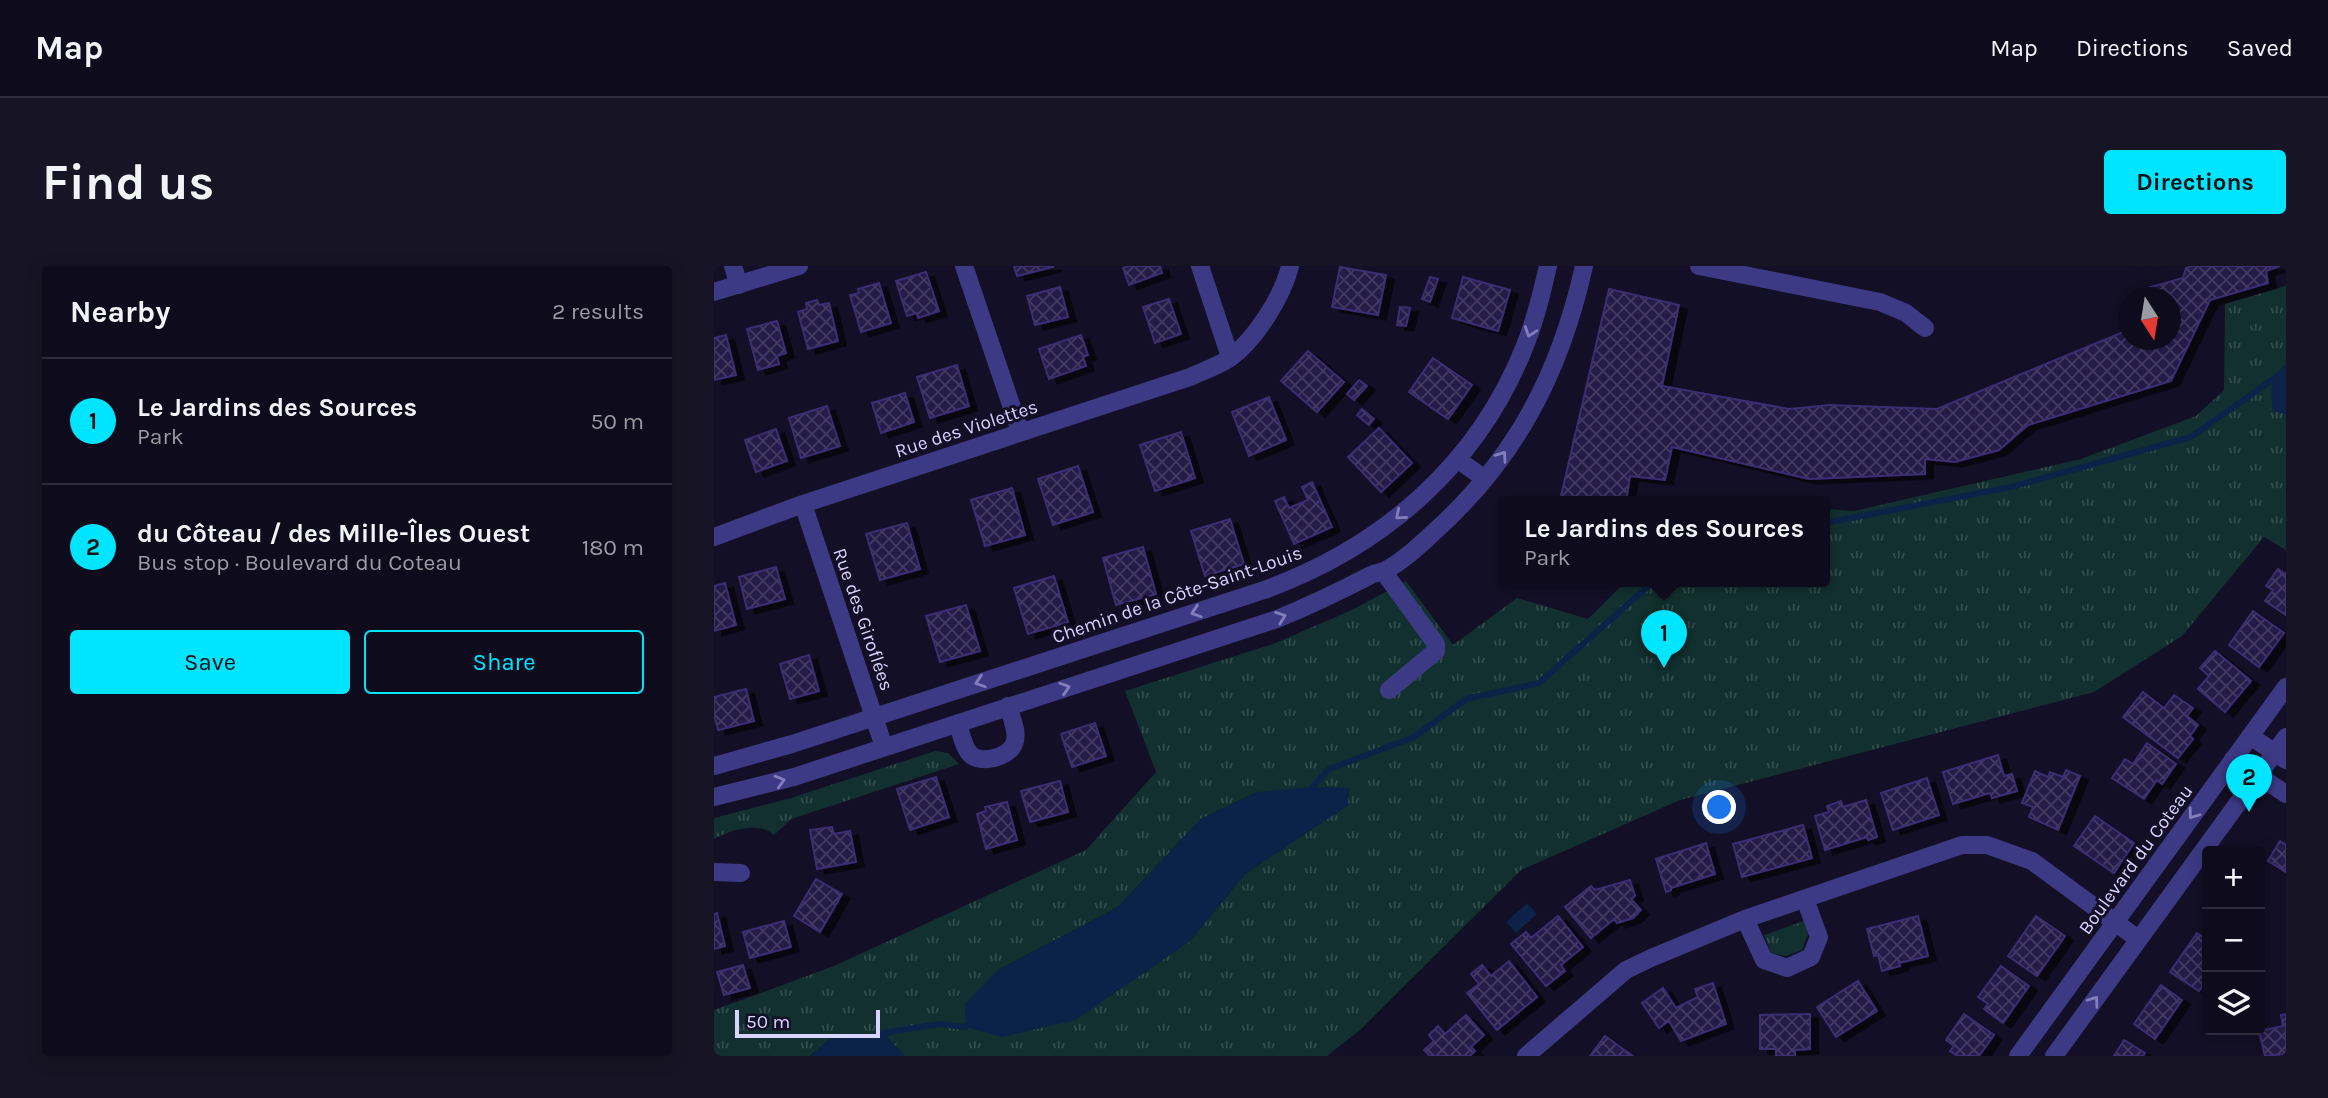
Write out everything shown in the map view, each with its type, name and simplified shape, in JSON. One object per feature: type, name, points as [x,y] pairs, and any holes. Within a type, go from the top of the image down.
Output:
[{"type":"street","points":[[733,266],[739,285]]},
{"type":"street","points":[[714,292],[799,266]]},
{"type":"street","points":[[964,266],[1020,431]]},
{"type":"street","points":[[1200,266],[1230,357]]},
{"type":"street","name":"Rue des Violettes","points":[[714,537],[1020,431],[1190,377],[1230,357],[1265,321],[1287,278],[1290,266]]},
{"type":"street","name":"Chemin de la Côte-Saint-Louis","points":[[714,766],[774,750],[1253,594],[1311,572],[1360,545],[1389,525],[1431,487],[1457,459],[1490,414],[1518,361],[1532,325],[1548,266]]},
{"type":"street","points":[[714,797],[794,777],[1276,619],[1383,571],[1441,526],[1485,479],[1520,430],[1556,362],[1584,266]]},
{"type":"street","points":[[1699,266],[1880,302],[1906,313],[1925,328]]},
{"type":"street","points":[[1457,459],[1485,479]]},
{"type":"street","name":"Rue des Giroflées","points":[[803,504],[884,747]]},
{"type":"street","points":[[1383,571],[1436,644],[1436,651],[1389,690]]},
{"type":"street","name":"Boulevard du Coteau","points":[[2018,1056],[2286,687]]},
{"type":"street","points":[[958,723],[973,757],[980,759],[997,756],[1012,748],[1015,742],[1015,729],[1008,706]]},
{"type":"street","points":[[2250,736],[2280,756]]},
{"type":"street","points":[[2054,1056],[2258,776],[2280,756],[2286,737]]},
{"type":"street","points":[[2233,759],[2286,794]]},
{"type":"street","points":[[1526,1056],[1626,970],[1745,919],[1962,845],[1987,845],[2032,861],[2138,939]]},
{"type":"street","points":[[714,872],[741,873]]},
{"type":"street","points":[[1745,919],[1765,960],[1787,968],[1811,957],[1819,937],[1805,899]]},
{"type":"green space","points":[[2286,286],[2286,364],[2273,378],[2273,411],[2286,414],[2286,550],[2264,537],[2182,636],[2094,692],[1680,800],[1521,870],[1360,1030],[1327,1056],[905,1056],[883,1033],[830,1039],[810,1056],[714,1056],[714,1010],[834,966],[1086,850],[1156,772],[1125,691],[1273,644],[1352,610],[1406,581],[1453,645],[1517,598],[1588,619],[1620,587],[1830,587],[1830,509],[1854,511],[2081,459],[2196,416],[2224,390],[2225,304]],"holes":[[[1257,792],[1348,805],[1245,874],[1189,942],[998,970],[1118,907],[1201,819]]]},
{"type":"green space","points":[[935,751],[948,753],[959,764],[791,819],[774,835],[761,828],[744,828],[714,839],[714,818],[791,798]]},
{"type":"green space","points":[[1804,921],[1808,934],[1802,950],[1786,956],[1771,953],[1764,935]]},
{"type":"water","points":[[2286,364],[2286,414],[2273,411],[2271,390],[2276,376]]},
{"type":"water","points":[[1312,787],[1349,788],[1348,805],[1245,874],[1189,942],[1075,1020],[1002,1037],[966,1027],[965,1004],[998,970],[1118,907],[1201,819],[1257,792]]},
{"type":"water","points":[[1527,903],[1537,914],[1516,933],[1506,922]]},
{"type":"water","points":[[883,1033],[905,1056],[810,1056],[830,1039]]},
{"type":"building","points":[[1014,266],[1053,266],[1053,267],[1017,276]]},
{"type":"building","points":[[1160,266],[1162,273],[1129,285],[1123,268]]},
{"type":"building","points":[[2192,266],[2280,266],[2266,271],[2268,283],[2210,300],[2171,381],[2028,425],[1999,450],[1955,462],[1925,459],[1925,474],[1809,479],[1672,447],[1665,480],[1630,476],[1627,496],[1561,496],[1609,289],[1679,305],[1662,386],[1789,409],[1830,405],[1937,409],[2118,334],[2118,350],[2181,350],[2181,287],[2151,287],[2183,278],[2186,268]]},
{"type":"building","points":[[1340,267],[1386,275],[1378,315],[1332,307]]},
{"type":"building","points":[[926,272],[939,311],[918,318],[917,313],[907,316],[896,281]]},
{"type":"building","points":[[1430,277],[1438,279],[1430,302],[1422,299]]},
{"type":"building","points":[[1463,277],[1510,290],[1498,331],[1452,318]]},
{"type":"building","points":[[879,283],[891,323],[861,332],[850,295],[859,293],[858,289]]},
{"type":"building","points":[[1060,287],[1068,317],[1035,325],[1027,296]]},
{"type":"building","points":[[1169,299],[1181,334],[1155,343],[1143,307]]},
{"type":"building","points":[[817,300],[819,305],[829,303],[838,341],[808,349],[798,312],[807,309],[806,303]]},
{"type":"building","points":[[1400,307],[1410,308],[1406,326],[1397,325]]},
{"type":"building","points":[[777,321],[786,353],[777,356],[779,364],[758,370],[747,329]]},
{"type":"building","points":[[726,335],[736,375],[714,380],[714,338]]},
{"type":"building","points":[[1081,335],[1088,355],[1083,357],[1086,366],[1049,379],[1039,349]]},
{"type":"building","points":[[1308,351],[1344,382],[1317,412],[1281,381]]},
{"type":"building","points":[[1433,358],[1472,385],[1448,419],[1409,392]]},
{"type":"building","points":[[957,365],[969,406],[930,418],[917,377]]},
{"type":"building","points":[[1359,380],[1367,386],[1354,400],[1347,394]]},
{"type":"building","points":[[905,393],[914,422],[881,433],[872,403]]},
{"type":"building","points":[[1269,397],[1286,440],[1249,456],[1232,412]]},
{"type":"building","points":[[827,406],[840,446],[801,458],[789,418]]},
{"type":"building","points":[[1362,409],[1374,419],[1369,425],[1357,415]]},
{"type":"building","points":[[1379,428],[1412,463],[1381,492],[1348,457]]},
{"type":"building","points":[[776,429],[787,461],[756,472],[745,440]]},
{"type":"building","points":[[1181,432],[1195,478],[1155,491],[1140,445]]},
{"type":"building","points":[[1078,466],[1093,512],[1053,525],[1038,479]]},
{"type":"building","points":[[1312,482],[1332,527],[1294,544],[1275,501],[1284,497],[1289,508],[1308,500],[1302,487]]},
{"type":"building","points":[[1012,488],[1025,535],[985,546],[971,500]]},
{"type":"building","points":[[1230,519],[1244,564],[1205,576],[1191,531]]},
{"type":"building","points":[[907,523],[920,569],[880,580],[866,534]]},
{"type":"building","points":[[1143,547],[1156,594],[1116,605],[1103,558]]},
{"type":"building","points":[[776,567],[785,599],[747,609],[739,577]]},
{"type":"building","points":[[2278,569],[2286,573],[2286,615],[2265,601],[2273,590],[2266,586]]},
{"type":"building","points":[[1054,576],[1068,622],[1028,634],[1014,588]]},
{"type":"building","points":[[725,583],[736,625],[714,631],[714,586]]},
{"type":"building","points":[[966,605],[980,651],[940,662],[926,616]]},
{"type":"building","points":[[2253,611],[2284,633],[2259,667],[2229,645]]},
{"type":"building","points":[[2215,651],[2251,681],[2225,712],[2198,689],[2209,676],[2200,668]]},
{"type":"building","points":[[809,655],[819,691],[790,699],[780,664]]},
{"type":"building","points":[[746,689],[754,721],[718,730],[714,697]]},
{"type":"building","points":[[2143,692],[2164,708],[2174,695],[2193,708],[2187,716],[2198,725],[2190,736],[2193,739],[2178,758],[2123,717]]},
{"type":"building","points":[[1095,723],[1106,756],[1072,767],[1061,734]]},
{"type":"building","points":[[2147,743],[2176,764],[2162,784],[2157,780],[2144,799],[2112,778],[2125,759],[2133,764]]},
{"type":"building","points":[[1998,755],[2004,776],[2012,774],[2017,791],[1992,798],[1990,793],[1953,804],[1943,772]]},
{"type":"building","points":[[2066,770],[2080,776],[2058,830],[2029,817],[2033,807],[2022,803],[2035,771],[2048,777],[2050,772],[2063,777]]},
{"type":"building","points":[[936,777],[949,817],[910,830],[897,789]]},
{"type":"building","points":[[1927,778],[1939,815],[1893,830],[1881,793]]},
{"type":"building","points":[[1060,781],[1068,812],[1030,822],[1021,791]]},
{"type":"building","points":[[1866,800],[1877,837],[1868,840],[1867,837],[1825,850],[1815,816],[1829,812],[1827,806],[1841,801],[1843,807]]},
{"type":"building","points":[[1007,802],[1017,840],[986,849],[977,814],[986,811],[985,807]]},
{"type":"building","points":[[2095,816],[2134,843],[2114,873],[2074,846]]},
{"type":"building","points":[[1803,825],[1812,858],[1742,877],[1733,844]]},
{"type":"building","points":[[832,827],[834,834],[850,831],[856,862],[817,869],[810,830]]},
{"type":"building","points":[[2280,841],[2286,845],[2286,872],[2268,861]]},
{"type":"building","points":[[1706,843],[1715,874],[1666,892],[1656,859]]},
{"type":"building","points":[[816,879],[842,894],[820,932],[794,916]]},
{"type":"building","points":[[1630,880],[1635,896],[1631,899],[1641,910],[1633,918],[1617,923],[1614,919],[1591,938],[1565,907],[1591,886],[1595,890]]},
{"type":"building","points":[[717,913],[725,946],[714,949],[714,914]]},
{"type":"building","points":[[1558,916],[1583,947],[1561,965],[1565,971],[1546,986],[1511,944],[1526,932],[1531,938]]},
{"type":"building","points":[[1918,916],[1928,956],[1899,963],[1900,966],[1882,971],[1878,955],[1874,956],[1867,929]]},
{"type":"building","points":[[2036,916],[2065,936],[2037,976],[2008,956]]},
{"type":"building","points":[[784,921],[791,947],[750,958],[743,932]]},
{"type":"building","points":[[2197,933],[2202,936],[2202,986],[2199,991],[2170,972]]},
{"type":"building","points":[[1509,961],[1537,997],[1497,1030],[1467,993],[1479,984],[1471,974],[1482,965],[1491,976]]},
{"type":"building","points":[[743,965],[750,988],[724,995],[717,972]]},
{"type":"building","points":[[2001,966],[2029,986],[2003,1023],[1984,1009],[1988,1004],[1978,997]]},
{"type":"building","points":[[1858,981],[1877,1011],[1836,1037],[1817,1007]]},
{"type":"building","points":[[1713,983],[1726,1024],[1681,1041],[1669,1021],[1659,1028],[1642,1003],[1663,988],[1676,1008],[1698,997],[1695,989]]},
{"type":"building","points":[[2161,985],[2182,1000],[2155,1039],[2134,1024]]},
{"type":"building","points":[[1810,1014],[1810,1049],[1795,1050],[1795,1056],[1776,1056],[1776,1049],[1760,1049],[1760,1015]]},
{"type":"building","points":[[1964,1014],[1994,1035],[1979,1056],[1957,1056],[1950,1051],[1954,1046],[1946,1040]]},
{"type":"building","points":[[2286,1014],[2286,1054],[2265,1056],[2260,1035],[2265,1035],[2265,1030],[2283,1026],[2281,1015]]},
{"type":"building","points":[[1466,1015],[1484,1035],[1471,1047],[1475,1051],[1470,1056],[1430,1056],[1424,1050],[1434,1041],[1429,1035],[1438,1026],[1445,1034]]},
{"type":"building","points":[[1605,1036],[1633,1056],[1590,1056]]},
{"type":"building","points":[[2124,1040],[2145,1053],[2143,1056],[2114,1056]]},
{"type":"waterway","points":[[1830,522],[2011,487],[2191,437],[2286,370]]},
{"type":"waterway","points":[[1312,787],[1329,769],[1414,737],[1466,699],[1539,683],[1647,587]]},
{"type":"waterway","points":[[883,1033],[939,1024],[966,1027]]},
{"type":"place","name":"Le Jardins des Sources","points":[[1664,668]]},
{"type":"place","name":"du Côteau / des Mille-Îles Ouest","points":[[2249,812]]}]
